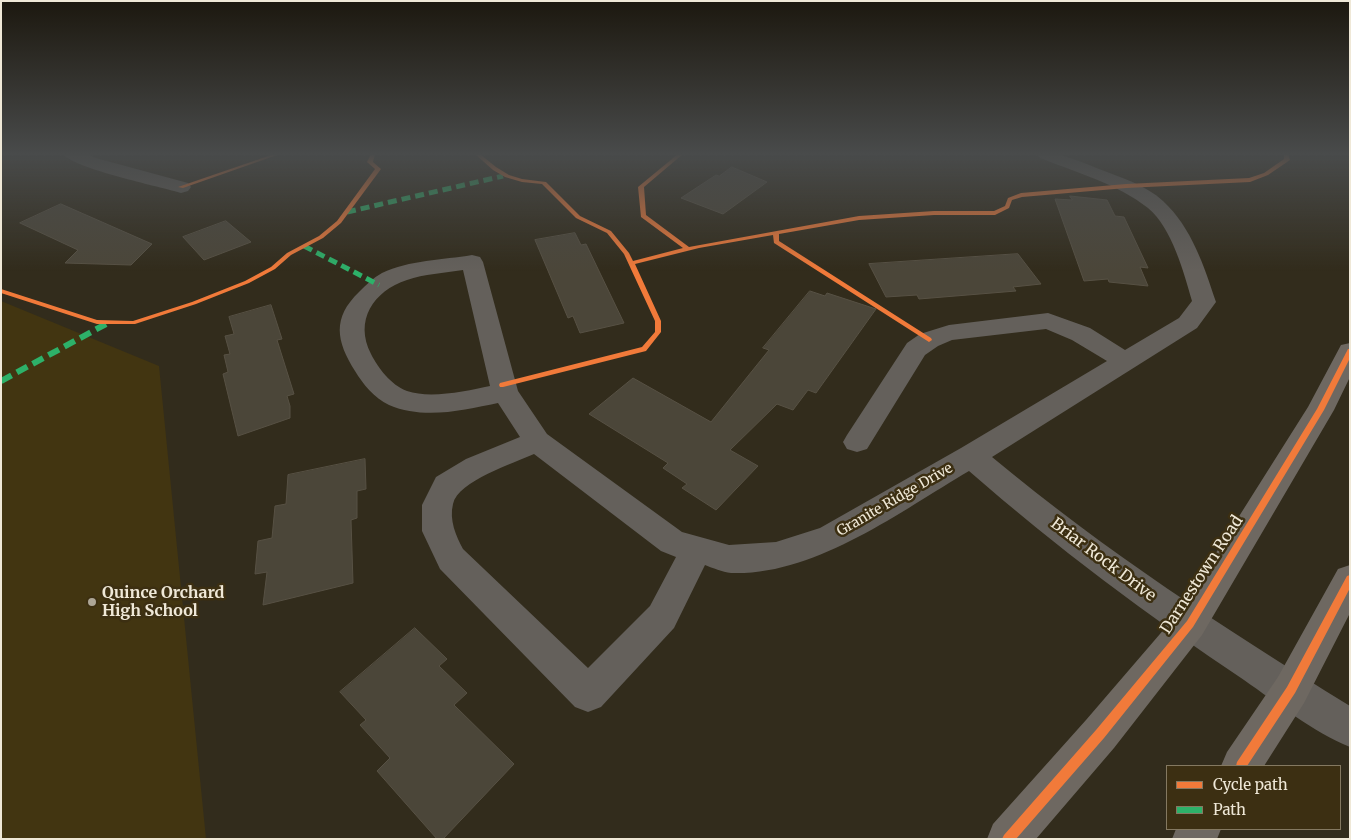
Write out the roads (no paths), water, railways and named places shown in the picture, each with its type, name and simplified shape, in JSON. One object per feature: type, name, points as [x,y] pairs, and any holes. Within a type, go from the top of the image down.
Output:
[{"type":"main road","name":"Darnestown Road","points":[[1008,839],[1100,734],[1190,624],[1320,410],[1350,350]]},
{"type":"main road","points":[[1242,765],[1291,690],[1350,579]]},
{"type":"street","name":"Granite Ridge Drive","points":[[504,392],[448,404],[406,401],[383,388],[368,372],[354,346],[351,332],[352,319],[357,306],[379,285],[399,274],[472,262],[504,392],[537,441],[672,542],[729,559],[776,556],[831,537],[971,456],[1188,323],[1204,302],[1192,262],[1178,234],[1156,205],[1137,193]]},
{"type":"street","points":[[856,442],[916,348],[948,332],[1048,321],[1081,334],[1125,361]]},
{"type":"street","points":[[537,441],[476,467],[447,484],[436,505],[438,531],[451,559],[588,694],[662,617],[697,549]]},
{"type":"street","name":"Briar Rock Drive","points":[[971,456],[1017,495],[1121,576],[1190,624],[1350,728]]},
{"type":"place","name":"Quince Orchard High School","points":[[92,602]]}]
